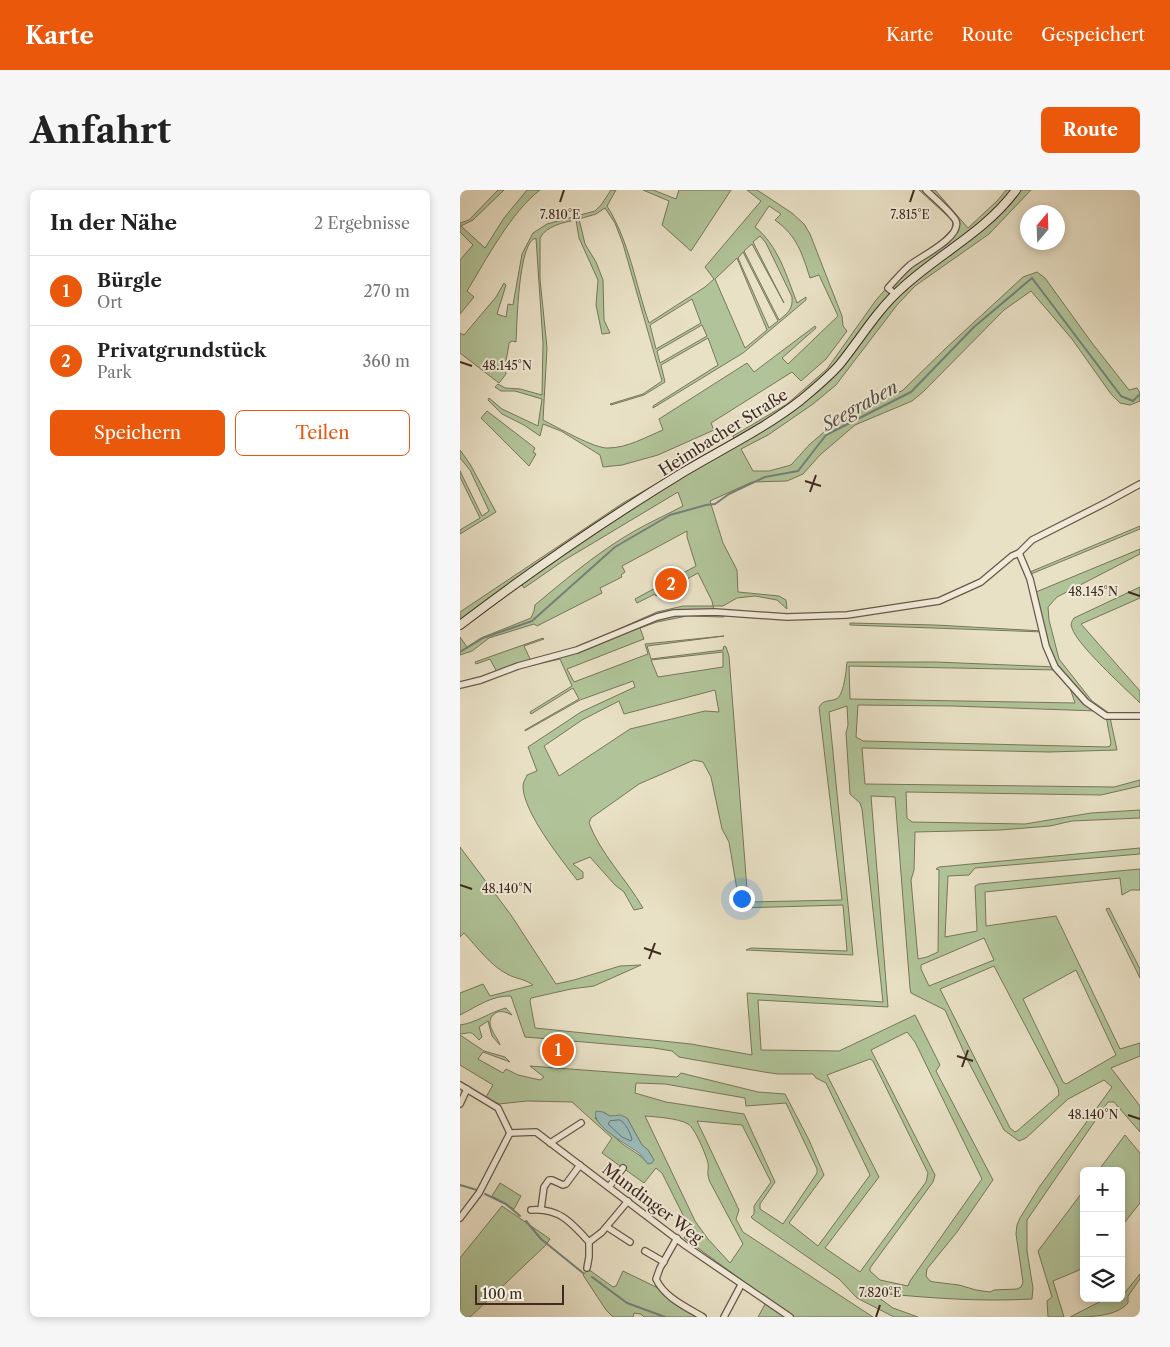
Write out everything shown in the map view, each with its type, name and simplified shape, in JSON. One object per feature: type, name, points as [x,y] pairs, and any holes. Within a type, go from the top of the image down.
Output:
[{"type":"street","points":[[895,294],[888,288],[892,282],[910,265],[951,236],[956,228],[955,220],[926,190]]},
{"type":"street","name":"Heimbacher Straße","points":[[460,625],[576,542],[681,474],[768,424],[801,400],[839,364],[877,314],[895,294],[916,275],[988,223],[1016,190]]},
{"type":"street","points":[[461,685],[481,680],[518,666],[577,650],[657,617],[674,613],[715,612],[787,617],[847,615],[939,601],[981,582],[1032,540],[1140,484]]},
{"type":"street","points":[[1019,552],[1030,579],[1046,646],[1055,667],[1086,702],[1106,716],[1140,716]]},
{"type":"street","points":[[460,1084],[498,1108],[510,1133],[479,1193],[460,1218]]},
{"type":"street","points":[[460,1104],[467,1089]]},
{"type":"street","points":[[550,1143],[581,1123]]},
{"type":"street","name":"Mundinger Weg","points":[[510,1133],[536,1132],[741,1285],[790,1317]]},
{"type":"street","points":[[541,1209],[544,1186],[550,1180],[563,1185],[566,1184],[580,1165]]},
{"type":"street","points":[[609,1187],[623,1168]]},
{"type":"street","points":[[589,1242],[607,1227],[628,1201]]},
{"type":"street","points":[[531,1210],[553,1211],[570,1221],[589,1242],[587,1268]]},
{"type":"street","points":[[607,1227],[630,1242]]},
{"type":"street","points":[[677,1238],[656,1279],[659,1286],[677,1302],[703,1317]]},
{"type":"street","points":[[645,1252],[664,1262]]},
{"type":"street","points":[[724,1317],[741,1285]]},
{"type":"green space","points":[[498,190],[504,190],[473,220],[461,226],[485,248],[504,218],[527,190],[540,190],[529,199],[509,223],[467,291],[474,297],[460,314],[460,260],[473,245],[460,232],[460,223],[469,220]]},
{"type":"green space","points":[[611,190],[616,190],[607,206],[615,220],[627,249],[649,323],[705,287],[714,279],[705,267],[761,201],[747,190],[757,190],[792,213],[804,224],[810,234],[842,316],[843,326],[847,331],[826,359],[801,381],[792,372],[711,423],[714,430],[658,455],[622,465],[603,467],[600,455],[561,431],[543,424],[540,436],[524,425],[502,414],[488,400],[489,398],[502,409],[538,426],[542,399],[515,391],[501,391],[495,387],[498,384],[505,388],[520,389],[542,395],[543,343],[536,238],[530,243],[525,253],[518,302],[516,342],[512,341],[509,343],[506,374],[499,383],[460,353],[460,333],[464,335],[496,297],[504,283],[506,285],[497,314],[506,317],[508,304],[513,305],[522,254],[533,233],[547,224],[595,211]],"holes":[[[769,206],[781,214],[775,220],[794,239],[810,278],[819,275],[838,316],[788,364],[782,358],[816,328],[815,326],[754,372],[747,363],[659,419],[663,430],[629,444],[615,448],[594,445],[543,420],[547,348],[540,279],[540,238],[546,230],[561,223],[576,220],[579,238],[598,280],[596,305],[602,334],[610,333],[604,320],[603,280],[596,262],[585,244],[579,219],[596,214],[605,208],[615,223],[623,244],[662,381],[643,394],[611,405],[644,395],[665,382],[661,365],[708,338],[718,365],[653,406],[653,408],[743,353],[806,300],[806,297],[797,303],[781,262],[763,234],[755,227]],[[760,236],[766,243],[792,297],[792,305],[779,320],[744,251],[752,244],[784,303],[753,242]],[[743,252],[778,321],[769,328],[738,258]],[[737,258],[767,330],[745,348],[715,279]],[[692,299],[701,323],[656,349],[650,325]],[[702,325],[707,336],[660,363],[657,351]]]},
{"type":"green space","points":[[643,190],[653,190],[676,199],[679,190],[731,190],[691,251],[662,225],[669,201]]},
{"type":"green space","points":[[919,190],[935,190],[968,228],[1006,190],[1031,190],[989,234],[915,286],[897,305],[836,385],[813,404],[768,435],[741,449],[753,471],[769,471],[791,465],[810,444],[831,426],[855,410],[880,398],[902,391],[1023,277],[1037,272],[1045,278],[1129,390],[1137,388],[1140,393],[1140,401],[1130,405],[1120,403],[1111,394],[1072,339],[1031,291],[1004,310],[912,401],[855,425],[820,455],[803,474],[787,481],[752,482],[710,501],[723,543],[737,570],[738,592],[779,596],[786,600],[787,609],[777,600],[755,596],[737,598],[723,606],[713,606],[698,573],[656,596],[655,594],[637,603],[635,599],[696,566],[687,531],[622,566],[625,572],[621,575],[622,577],[600,588],[602,593],[537,626],[534,624],[489,638],[472,651],[460,655],[460,637],[467,647],[481,638],[531,618],[535,605],[594,558],[631,533],[683,506],[678,492],[563,561],[524,588],[518,579],[460,620],[460,612],[623,503],[734,439],[733,436],[787,404],[827,369],[876,300],[907,265],[940,241],[952,229],[953,221]]},
{"type":"green space","points":[[487,411],[535,448],[533,452],[536,454],[529,466],[481,418]]},
{"type":"green space","points":[[460,450],[470,464],[496,512],[460,534],[460,530],[480,518],[460,477],[460,471],[482,516],[489,511],[470,470],[460,458]]},
{"type":"green space","points":[[1140,526],[1140,529],[1031,574],[1030,572]]},
{"type":"green space","points":[[1140,549],[1140,554],[1057,597],[1048,607],[1049,620],[1059,659],[1092,701],[1109,713],[1117,750],[1049,752],[862,748],[865,784],[1114,787],[1140,780],[1140,786],[1101,795],[906,792],[907,818],[912,822],[1025,824],[1091,813],[1140,810],[1140,818],[1072,821],[1050,826],[1000,830],[915,832],[914,870],[911,880],[918,959],[938,952],[939,870],[936,869],[939,867],[1140,848],[1140,854],[975,868],[969,875],[948,876],[945,937],[977,931],[975,886],[979,884],[1140,869],[1140,890],[1131,890],[1122,895],[1120,878],[985,892],[986,926],[1056,916],[1120,1049],[1140,1043],[1140,1056],[1111,1068],[1140,1106],[1140,1132],[1114,1102],[1108,1102],[1027,1220],[1027,1251],[1033,1288],[1032,1299],[955,1299],[877,1293],[875,1295],[893,1308],[918,1317],[894,1317],[857,1298],[839,1279],[751,1217],[754,1214],[754,1206],[771,1182],[742,1125],[697,1121],[739,1210],[736,1219],[743,1232],[873,1317],[790,1317],[785,1314],[783,1317],[758,1317],[768,1299],[684,1238],[690,1229],[662,1173],[656,1168],[644,1183],[602,1153],[612,1138],[572,1102],[527,1101],[499,1104],[486,1097],[493,1085],[460,1065],[460,1035],[484,1051],[505,1057],[510,1062],[483,1052],[478,1059],[503,1073],[506,1069],[518,1075],[540,1080],[544,1077],[530,1066],[677,1077],[681,1073],[758,1092],[785,1094],[809,1140],[824,1175],[789,1223],[818,1246],[870,1175],[826,1083],[816,1078],[813,1074],[764,1072],[679,1057],[672,1051],[654,1048],[525,1037],[511,996],[491,999],[460,1015],[460,993],[483,984],[490,996],[533,985],[527,981],[510,976],[495,966],[464,933],[460,937],[460,847],[511,915],[556,984],[620,966],[641,965],[594,986],[531,998],[535,1028],[691,1044],[752,1055],[747,993],[883,1002],[862,809],[860,803],[850,794],[846,733],[848,725],[847,706],[829,712],[853,955],[746,950],[751,948],[847,951],[843,905],[740,908],[729,842],[722,829],[711,777],[703,762],[694,760],[639,784],[591,818],[589,823],[600,845],[643,908],[634,910],[624,892],[615,885],[590,857],[573,864],[583,872],[583,878],[577,880],[544,835],[529,809],[523,785],[527,775],[537,771],[528,747],[581,712],[635,687],[633,681],[580,700],[525,731],[579,699],[573,688],[531,714],[530,712],[572,686],[560,659],[512,670],[499,676],[490,659],[476,664],[475,662],[543,638],[524,646],[531,661],[576,648],[657,612],[683,606],[713,606],[715,612],[724,613],[724,617],[687,616],[657,622],[640,628],[644,639],[567,669],[574,682],[648,654],[645,644],[724,636],[647,646],[651,659],[723,650],[724,646],[726,647],[729,656],[748,902],[842,900],[819,707],[825,702],[839,697],[844,683],[847,662],[936,662],[1056,667],[1044,632],[850,625],[850,623],[935,625],[1043,631],[1036,592]],"holes":[[[723,652],[723,667],[658,677],[651,660]],[[849,666],[1058,670],[1070,688],[1075,703],[850,699]],[[715,690],[719,712],[705,711],[630,729],[559,776],[544,746],[582,720],[619,701],[624,714]],[[858,705],[1098,711],[1106,716],[1111,743],[1107,747],[863,741],[856,737]],[[871,796],[895,797],[911,993],[945,1010],[967,1059],[1004,1130],[1019,1141],[1026,1138],[1068,1099],[1104,1080],[1112,1087],[1040,1186],[1020,1218],[1016,1234],[1023,1282],[1021,1287],[990,1292],[934,1282],[930,1281],[926,1276],[927,1269],[957,1232],[993,1180],[936,1071],[940,1065],[915,1015],[839,1051],[761,1050],[758,1000],[888,1007]],[[984,938],[994,960],[929,986],[921,965]],[[994,966],[1058,1088],[1059,1095],[1015,1132],[1010,1128],[940,989]],[[1076,970],[1116,1055],[1066,1084],[1063,1082],[1023,999]],[[907,1032],[915,1042],[982,1179],[908,1286],[880,1280],[870,1271],[870,1268],[933,1182],[935,1175],[871,1050]],[[870,1059],[873,1061],[928,1173],[926,1182],[860,1272],[825,1248],[879,1177],[827,1075]],[[636,1083],[665,1084],[745,1098],[746,1106],[786,1103],[817,1169],[817,1173],[783,1224],[760,1209],[760,1204],[775,1182],[744,1114],[666,1102],[635,1093]],[[603,1112],[610,1116],[627,1118],[642,1145],[648,1150],[654,1160],[648,1164],[595,1118]],[[645,1116],[679,1120],[691,1126],[697,1136],[708,1163],[710,1182],[743,1244],[730,1263],[708,1239],[695,1221]]]},
{"type":"green space","points":[[1140,587],[1140,598],[1081,624],[1140,691],[1140,703],[1083,645],[1071,625],[1074,618]]},
{"type":"green space","points":[[1109,908],[1140,969],[1140,978],[1106,909]]},
{"type":"green space","points":[[506,1008],[512,1015],[505,1012],[495,1013],[490,1023],[500,1045],[492,1036],[488,1021],[479,1027],[482,1037],[479,1040],[471,1033],[460,1034],[460,1025]]},
{"type":"green space","points":[[1125,1135],[1140,1153],[1140,1203],[1125,1222],[1125,1167],[1101,1167]]},
{"type":"green space","points":[[500,1183],[521,1196],[514,1209],[492,1196]]},
{"type":"green space","points":[[1080,1195],[1080,1270],[1053,1281],[1064,1317],[1048,1317],[1047,1301],[1052,1297],[1038,1251]]},
{"type":"green space","points":[[502,1206],[550,1239],[546,1245],[470,1317],[460,1317],[460,1258]]},
{"type":"green space","points":[[588,1269],[613,1287],[616,1286],[623,1271],[658,1288],[668,1298],[696,1317],[644,1317],[641,1314],[634,1313],[633,1317],[613,1317],[606,1310],[583,1275]]},
{"type":"green space","points":[[1140,1274],[1140,1279],[1128,1296],[1128,1303],[1123,1308],[1109,1314],[1070,1317],[1099,1302],[1125,1302],[1125,1293]]},
{"type":"water","points":[[596,1111],[610,1116],[621,1115],[627,1118],[642,1145],[648,1150],[654,1160],[652,1163],[648,1164],[640,1154],[605,1129],[596,1117]]},
{"type":"waterway","name":"Seegraben","points":[[460,652],[483,638],[532,621],[615,547],[670,515],[715,504],[729,494],[765,477],[798,471],[826,435],[911,392],[974,327],[1032,278],[1121,396],[1133,401],[1140,394]]},
{"type":"waterway","points":[[460,1185],[477,1190]]},
{"type":"waterway","points":[[485,1194],[506,1204],[520,1216]]},
{"type":"waterway","points":[[526,1221],[541,1239],[583,1273]]},
{"type":"waterway","points":[[592,1277],[627,1303],[665,1317]]},
{"type":"place","name":"Privatgrundstück","points":[[671,584]]},
{"type":"place","name":"Bürgle","points":[[558,1050]]}]
